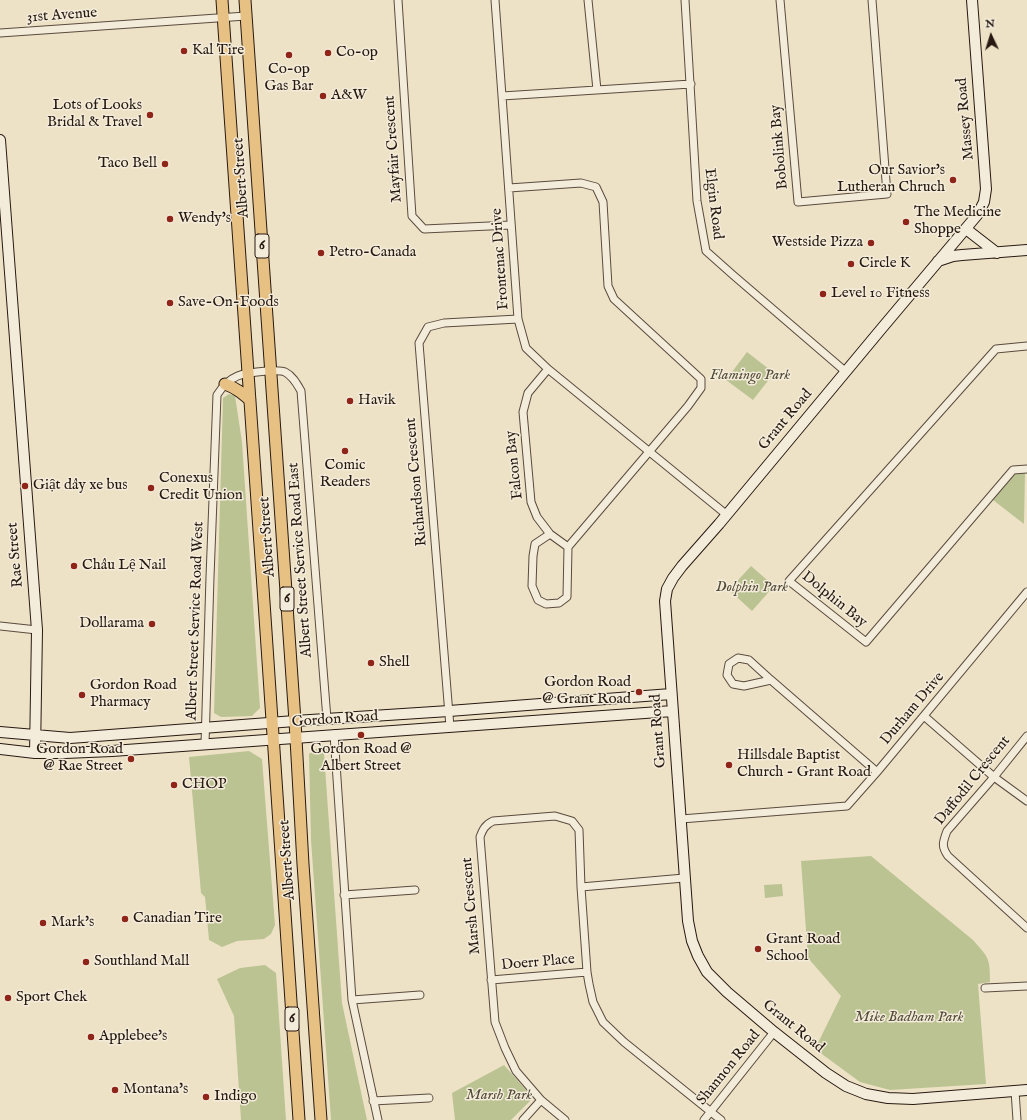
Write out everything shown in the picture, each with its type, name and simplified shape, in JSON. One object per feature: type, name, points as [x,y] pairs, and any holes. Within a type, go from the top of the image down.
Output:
[{"type":"main road","name":"Albert Street","points":[[222,0],[299,1120]]},
{"type":"main road","name":"Albert Street","points":[[245,0],[321,1120]]},
{"type":"main road","points":[[226,384],[235,388],[250,400]]},
{"type":"street","name":"Mayfair Crescent","points":[[398,0],[412,216],[424,229],[511,225]]},
{"type":"street","name":"Frontenac Drive","points":[[495,0],[518,319],[526,348],[548,369],[727,515]]},
{"type":"street","points":[[588,0],[597,90]]},
{"type":"street","name":"Elgin Road","points":[[685,0],[697,201],[706,251],[846,372]]},
{"type":"street","name":"Bobolink Bay","points":[[780,0],[798,202],[887,194],[872,0]]},
{"type":"street","name":"Massey Road","points":[[966,229],[978,214],[984,202],[986,189],[972,0]]},
{"type":"street","name":"31st Avenue","points":[[0,33],[246,16]]},
{"type":"street","points":[[502,96],[690,84]]},
{"type":"street","name":"Rae Street","points":[[0,140],[3,210],[37,630],[35,753]]},
{"type":"street","points":[[509,188],[581,183],[596,187],[603,202],[608,286],[614,299],[702,379],[701,388],[688,406],[568,547],[566,597],[559,604],[546,604],[538,600],[532,586],[535,544],[550,534]]},
{"type":"street","points":[[966,229],[997,253]]},
{"type":"street","name":"Grant Road","points":[[966,229],[727,515],[682,566],[667,589],[665,601],[684,878],[688,921],[692,941],[707,972],[727,992],[774,1032],[846,1086],[866,1094],[888,1098],[913,1098],[1027,1090]]},
{"type":"street","points":[[937,262],[953,256],[1027,250]]},
{"type":"street","name":"Richardson Crescent","points":[[450,727],[419,343],[428,327],[439,324],[518,319]]},
{"type":"street","name":"Dolphin Bay","points":[[1027,346],[996,349],[789,581],[866,642],[1013,470],[1027,468]]},
{"type":"street","name":"Falcon Bay","points":[[548,369],[528,393],[523,412],[531,502],[537,517],[550,534],[568,547]]},
{"type":"street","points":[[226,384],[233,378],[248,373],[271,371]]},
{"type":"street","name":"Albert Street Service Road East","points":[[271,371],[284,372],[295,380],[301,391],[326,719]]},
{"type":"street","name":"Albert Street Service Road West","points":[[205,744],[217,396],[226,384]]},
{"type":"street","name":"Durham Drive","points":[[681,819],[847,806],[878,772],[1027,592]]},
{"type":"street","points":[[0,626],[37,630]]},
{"type":"street","points":[[771,680],[744,686],[733,684],[727,675],[729,664],[738,658],[749,660],[878,772]]},
{"type":"street","name":"Gordon Road","points":[[0,732],[70,738],[272,722],[449,711],[671,694]]},
{"type":"street","points":[[563,702],[564,719]]},
{"type":"street","name":"Gordon Road","points":[[0,749],[35,753],[112,751],[673,711]]},
{"type":"street","points":[[924,716],[994,777],[1027,801]]},
{"type":"street","points":[[334,734],[352,1000],[378,1120]]},
{"type":"street","name":"Daffodil Crescent","points":[[1027,736],[947,831],[943,841],[943,849],[948,856],[1027,928]]},
{"type":"street","name":"Marsh Crescent","points":[[565,1120],[541,1100],[516,1071],[495,1022],[480,837],[486,824],[493,821],[555,816],[572,821],[579,830],[581,887],[587,972],[593,1002],[603,1022],[624,1042],[721,1120]]},
{"type":"street","points":[[581,887],[684,878]]},
{"type":"street","points":[[344,895],[415,890]]},
{"type":"street","name":"Doerr Place","points":[[491,980],[587,972]]},
{"type":"street","points":[[985,988],[1027,986]]},
{"type":"street","points":[[352,1000],[420,995]]},
{"type":"street","name":"Shannon Road","points":[[704,1120],[774,1032]]},
{"type":"street","points":[[1015,1091],[1017,1120]]},
{"type":"street","points":[[374,1101],[429,1098]]},
{"type":"street","points":[[522,1120],[541,1100]]},
{"type":"green space","name":"Flamingo Park","points":[[747,352],[774,373],[753,400],[726,380]]},
{"type":"green space","points":[[229,394],[235,396],[242,442],[260,708],[252,716],[221,717],[214,713],[223,398]]},
{"type":"green space","points":[[1015,473],[1025,473],[1024,524],[993,500]]},
{"type":"green space","name":"Dolphin Park","points":[[751,566],[774,586],[752,611],[729,590]]},
{"type":"green space","points":[[322,745],[328,750],[324,754],[342,1003],[367,1120],[331,1120],[311,840],[309,754]]},
{"type":"green space","points":[[249,751],[262,759],[275,925],[271,934],[264,939],[237,941],[222,947],[209,940],[205,897],[201,893],[189,757]]},
{"type":"green space","name":"Mike Badham Park","points":[[871,856],[973,940],[988,959],[990,968],[990,982],[978,984],[986,1084],[890,1090],[860,1082],[815,1049],[841,996],[808,958],[801,861]]},
{"type":"green space","points":[[782,884],[783,896],[765,898],[764,885]]},
{"type":"green space","points":[[265,965],[276,973],[286,1120],[241,1120],[234,1016],[217,979],[240,968]]},
{"type":"green space","name":"Marsh Park","points":[[504,1065],[533,1098],[511,1120],[455,1120],[452,1093]]},
{"type":"place","name":"Kal Tire","points":[[184,51]]},
{"type":"place","name":"Co-op","points":[[328,53]]},
{"type":"place","name":"Co-op Gas Bar","points":[[289,55]]},
{"type":"place","name":"A&W","points":[[323,96]]},
{"type":"place","name":"Lots of Looks Bridal & Travel","points":[[150,115]]},
{"type":"place","name":"Taco Bell","points":[[165,164]]},
{"type":"place","name":"Our Savior's Lutheran Chruch","points":[[953,180]]},
{"type":"place","name":"Wendy's","points":[[170,219]]},
{"type":"place","name":"The Medicine Shoppe","points":[[906,222]]},
{"type":"place","name":"Westside Pizza","points":[[871,243]]},
{"type":"place","name":"Petro-Canada","points":[[321,253]]},
{"type":"place","name":"Circle K","points":[[851,264]]},
{"type":"place","name":"Level 10 Fitness","points":[[823,294]]},
{"type":"place","name":"Save-On-Foods","points":[[170,303]]},
{"type":"place","name":"Havik","points":[[350,401]]},
{"type":"place","name":"Comic Readers","points":[[345,451]]},
{"type":"place","name":"Giật dây xe bus","points":[[25,486]]},
{"type":"place","name":"Conexus Credit Union","points":[[151,488]]},
{"type":"place","name":"Châu Lệ Nail","points":[[74,566]]},
{"type":"place","name":"Dollarama","points":[[152,624]]},
{"type":"place","name":"Shell","points":[[371,663]]},
{"type":"place","name":"Gordon Road @ Grant Road","points":[[639,692]]},
{"type":"place","name":"Gordon Road Pharmacy","points":[[82,695]]},
{"type":"place","name":"Gordon Road @ Albert Street","points":[[361,735]]},
{"type":"place","name":"Gordon Road @ Rae Street","points":[[131,759]]},
{"type":"place","name":"Hillsdale Baptist Church - Grant Road","points":[[729,765]]},
{"type":"place","name":"CHOP","points":[[174,785]]},
{"type":"place","name":"Canadian Tire","points":[[125,919]]},
{"type":"place","name":"Mark's","points":[[43,923]]},
{"type":"place","name":"Grant Road School","points":[[758,949]]},
{"type":"place","name":"Southland Mall","points":[[86,962]]},
{"type":"place","name":"Sport Chek","points":[[8,998]]},
{"type":"place","name":"Applebee's","points":[[91,1037]]},
{"type":"place","name":"Montana's","points":[[115,1090]]},
{"type":"place","name":"Indigo","points":[[206,1097]]}]
